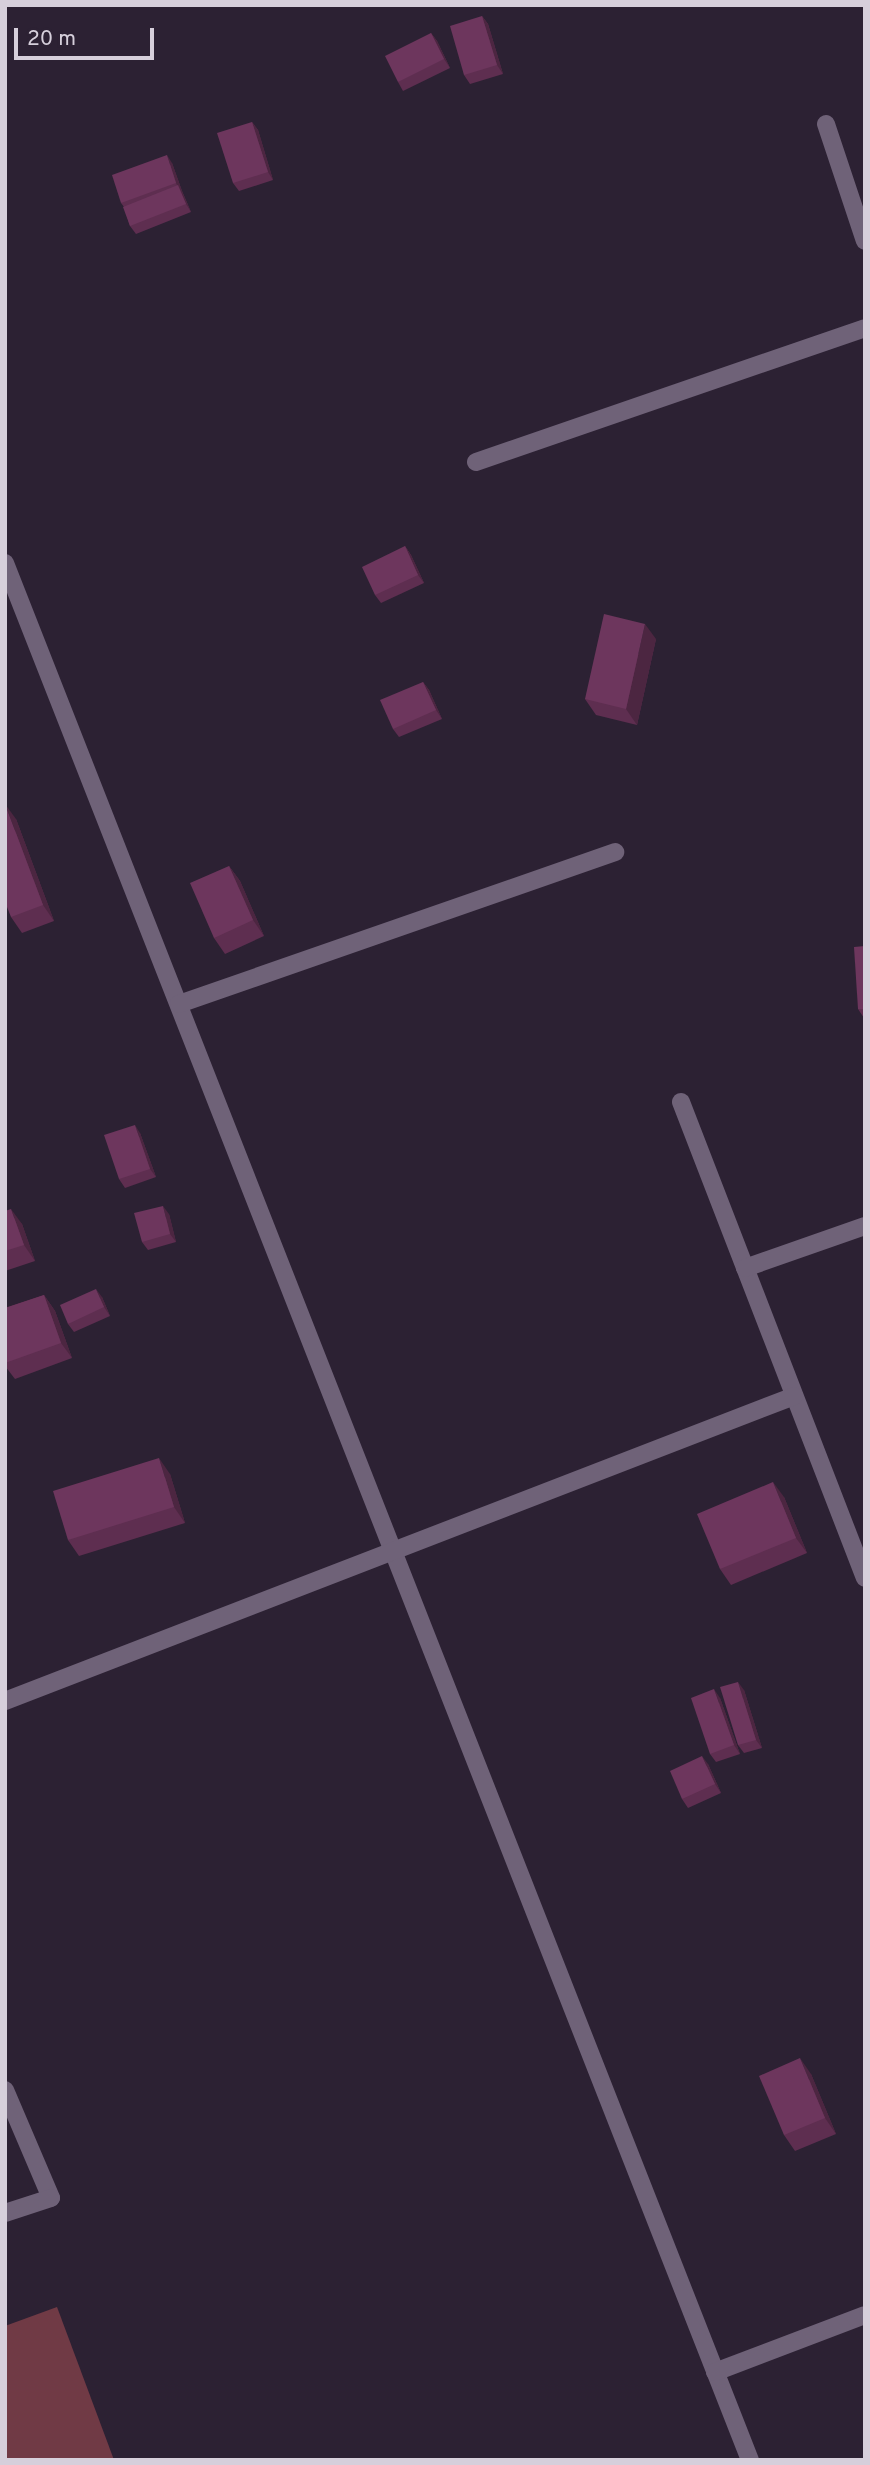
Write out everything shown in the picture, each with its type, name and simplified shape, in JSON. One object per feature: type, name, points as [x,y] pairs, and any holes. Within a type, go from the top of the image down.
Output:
[{"type":"street","points":[[826,124],[865,241]]},
{"type":"street","points":[[476,462],[865,328]]},
{"type":"street","points":[[5,563],[12,599],[179,1004],[750,2460]]},
{"type":"street","points":[[179,1004],[615,852]]},
{"type":"street","points":[[681,1102],[865,1578]]},
{"type":"street","points":[[745,1268],[865,1226]]},
{"type":"street","points":[[5,1701],[794,1396]]},
{"type":"street","points":[[5,2090],[51,2198],[5,2213]]},
{"type":"street","points":[[715,2372],[865,2315]]},
{"type":"shaded area","points":[[57,2307],[114,2460],[5,2460],[5,2326]]},
{"type":"building","points":[[482,16],[497,65],[464,75],[450,26]]},
{"type":"building","points":[[431,33],[444,59],[398,82],[385,56]]},
{"type":"building","points":[[252,122],[268,172],[233,183],[217,133]]},
{"type":"building","points":[[167,155],[176,183],[121,203],[112,175]]},
{"type":"building","points":[[178,185],[186,204],[130,226],[123,207]]},
{"type":"building","points":[[405,546],[418,575],[375,595],[362,567]]},
{"type":"building","points":[[604,614],[645,624],[626,709],[585,699]]},
{"type":"building","points":[[423,682],[436,710],[393,729],[380,700]]},
{"type":"building","points":[[5,804],[43,905],[11,917],[5,902]]},
{"type":"building","points":[[229,866],[253,920],[214,938],[190,883]]},
{"type":"building","points":[[865,946],[865,1009],[858,1009],[854,947]]},
{"type":"building","points":[[135,1125],[150,1169],[119,1179],[104,1135]]},
{"type":"building","points":[[163,1206],[170,1234],[142,1242],[134,1213]]},
{"type":"building","points":[[11,1209],[24,1245],[5,1251],[5,1211]]},
{"type":"building","points":[[96,1289],[104,1307],[68,1324],[60,1305]]},
{"type":"building","points":[[44,1295],[61,1343],[5,1363],[5,1308]]},
{"type":"building","points":[[159,1458],[174,1507],[68,1540],[53,1491]]},
{"type":"building","points":[[773,1482],[796,1538],[720,1569],[697,1514]]},
{"type":"building","points":[[738,1682],[756,1740],[738,1745],[720,1687]]},
{"type":"building","points":[[714,1689],[734,1745],[710,1754],[691,1698]]},
{"type":"building","points":[[702,1756],[715,1784],[682,1799],[670,1771]]},
{"type":"building","points":[[800,2058],[825,2118],[784,2135],[759,2076]]}]
